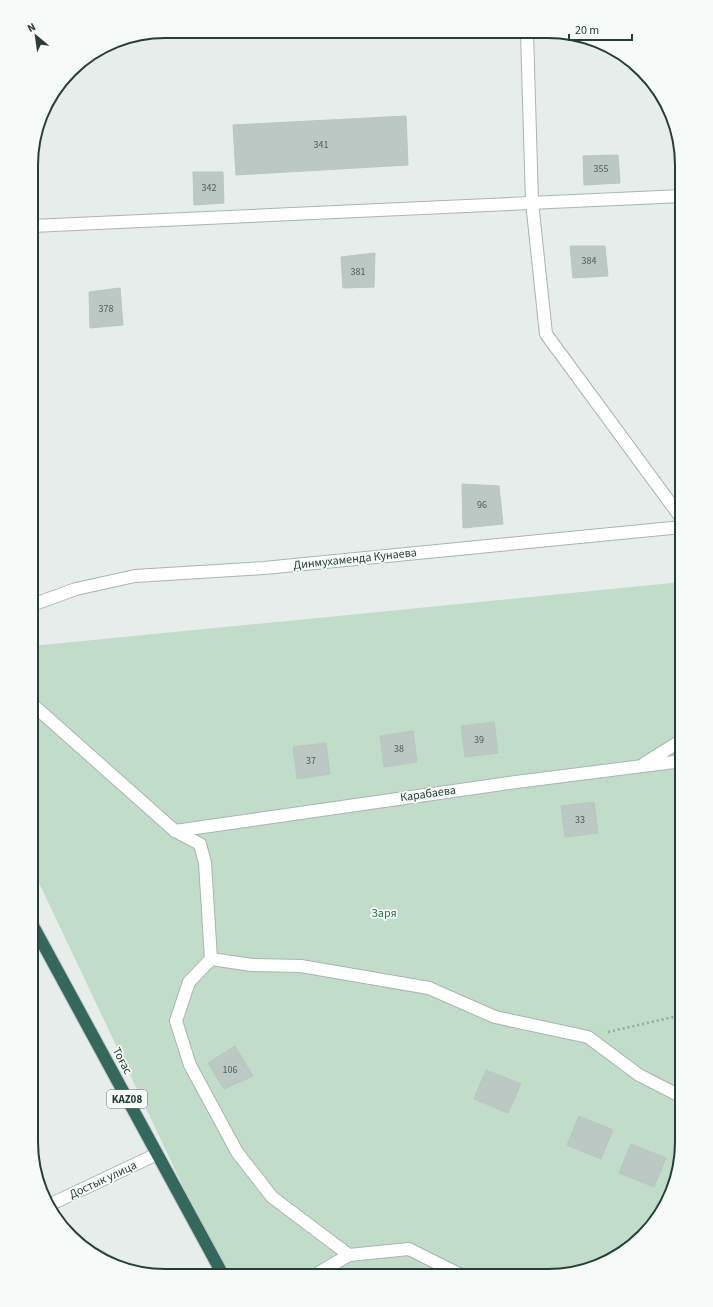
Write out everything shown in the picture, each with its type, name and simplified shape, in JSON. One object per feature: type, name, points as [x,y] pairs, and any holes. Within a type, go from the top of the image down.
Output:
[{"type":"highway","name":"Тоғас","points":[[38,935],[220,1269]]},
{"type":"street","points":[[527,38],[532,202],[546,334],[675,509]]},
{"type":"street","points":[[38,226],[675,196]]},
{"type":"street","name":"Динмухаменда Кунаева","points":[[38,603],[76,589],[134,576],[264,568],[675,528]]},
{"type":"street","points":[[38,708],[175,831],[200,844],[205,863],[210,959],[189,982],[176,1021],[190,1065],[237,1152],[272,1197],[349,1255]]},
{"type":"street","points":[[640,766],[675,744]]},
{"type":"street","name":"Карабаева","points":[[175,831],[516,782],[675,762]]},
{"type":"street","points":[[210,959],[252,965],[301,966],[429,988],[495,1017],[588,1036],[639,1075],[675,1093]]},
{"type":"street","name":"Достык улица","points":[[54,1203],[157,1154]]},
{"type":"street","points":[[326,1269],[349,1255],[409,1249],[449,1269]]},
{"type":"path","points":[[588,1036],[675,1017]]},
{"type":"green space","name":"Заря","points":[[675,583],[675,1150],[673,1166],[665,1190],[649,1219],[638,1232],[625,1243],[604,1256],[589,1262],[564,1268],[222,1269],[38,881],[38,645]]},
{"type":"building","points":[[406,116],[408,165],[236,175],[233,125]]},
{"type":"building","points":[[618,155],[620,183],[584,185],[583,156]]},
{"type":"building","points":[[193,172],[223,172],[224,203],[194,205]]},
{"type":"building","points":[[570,246],[605,246],[608,276],[573,278]]},
{"type":"building","points":[[375,253],[374,287],[343,288],[341,257]]},
{"type":"building","points":[[120,288],[123,325],[90,328],[89,292]]},
{"type":"building","points":[[462,484],[499,486],[503,524],[463,528]]},
{"type":"building","points":[[494,722],[498,753],[465,757],[461,726]]},
{"type":"building","points":[[413,731],[417,762],[384,767],[380,736]]},
{"type":"building","points":[[326,743],[330,774],[297,779],[293,747]]},
{"type":"building","points":[[594,802],[598,833],[565,837],[561,806]]},
{"type":"building","points":[[235,1046],[253,1076],[224,1089],[208,1063]]},
{"type":"building","points":[[486,1070],[521,1084],[508,1113],[474,1099]]},
{"type":"building","points":[[579,1116],[613,1130],[601,1159],[567,1145]]},
{"type":"building","points":[[631,1144],[666,1158],[654,1187],[619,1173]]}]
